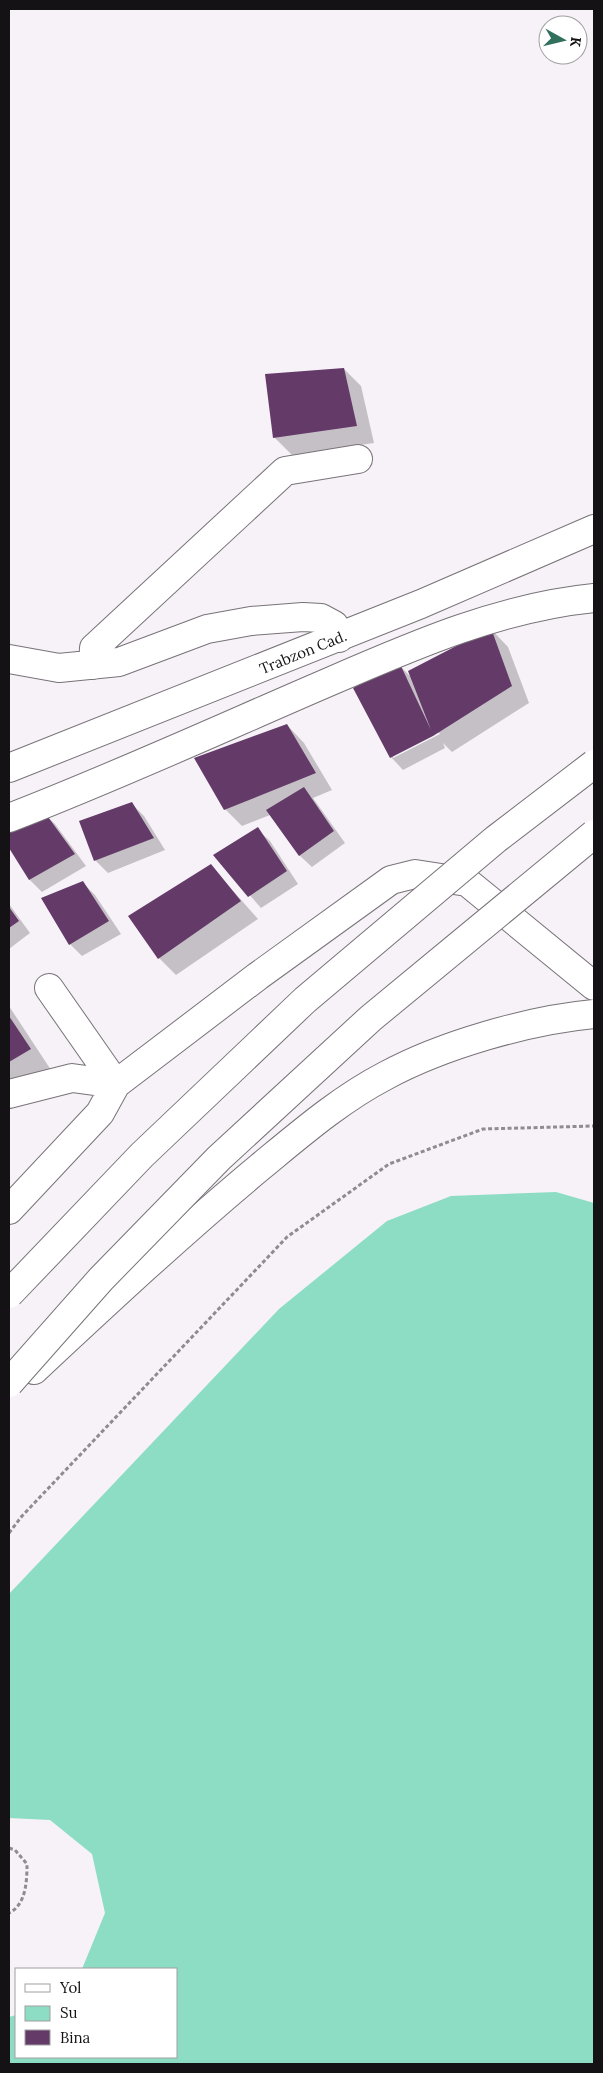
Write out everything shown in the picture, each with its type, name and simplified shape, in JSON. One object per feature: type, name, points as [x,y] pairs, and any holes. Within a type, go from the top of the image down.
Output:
[{"type":"main road","points":[[93,665],[94,648],[285,471],[358,460]]},
{"type":"main road","name":"Trabzon Cad.","points":[[9,768],[339,638],[594,529]]},
{"type":"main road","points":[[9,818],[76,792],[432,637],[556,602],[594,598]]},
{"type":"main road","points":[[9,659],[59,668],[119,662],[207,629],[251,621],[293,617],[321,618],[334,625],[339,638]]},
{"type":"main road","points":[[9,1294],[142,1155],[305,1000],[496,838],[594,764]]},
{"type":"main road","points":[[9,1383],[101,1279],[219,1158],[372,1018],[594,834]]},
{"type":"main road","points":[[9,1210],[100,1113],[116,1084],[250,982],[391,880],[415,874],[467,882],[594,986]]},
{"type":"main road","points":[[49,988],[116,1084]]},
{"type":"main road","points":[[9,1393],[209,1209],[316,1120],[384,1076],[444,1049],[557,1017],[594,1014]]},
{"type":"main road","points":[[9,1094],[72,1078],[116,1084]]},
{"type":"path","points":[[9,1532],[29,1508],[287,1237],[389,1164],[483,1129],[594,1126]]},
{"type":"path","points":[[9,1848],[15,1850],[28,1864],[27,1889],[14,1910],[9,1912]]},
{"type":"water","points":[[556,1192],[594,1203],[594,2064],[9,2064],[9,2017],[15,2015],[15,2058],[178,2058],[178,1968],[82,1968],[105,1913],[92,1854],[50,1820],[9,1818],[9,1594],[279,1309],[387,1221],[451,1196]]},
{"type":"building","points":[[344,368],[357,426],[273,438],[265,374]]},
{"type":"building","points":[[491,628],[512,686],[433,736],[390,758],[353,688],[400,664],[431,730],[408,671]]},
{"type":"building","points":[[287,724],[316,773],[224,810],[194,758]]},
{"type":"building","points":[[304,787],[334,831],[299,856],[266,810]]},
{"type":"building","points":[[132,802],[154,838],[94,861],[79,821]]},
{"type":"building","points":[[43,810],[75,854],[29,880],[9,848],[9,826]]},
{"type":"building","points":[[258,827],[287,871],[248,897],[213,855]]},
{"type":"building","points":[[211,864],[241,901],[158,959],[128,916]]},
{"type":"building","points":[[83,881],[109,921],[69,945],[41,898]]},
{"type":"building","points":[[9,907],[19,921],[9,928]]},
{"type":"building","points":[[9,1016],[31,1049],[9,1062]]}]
